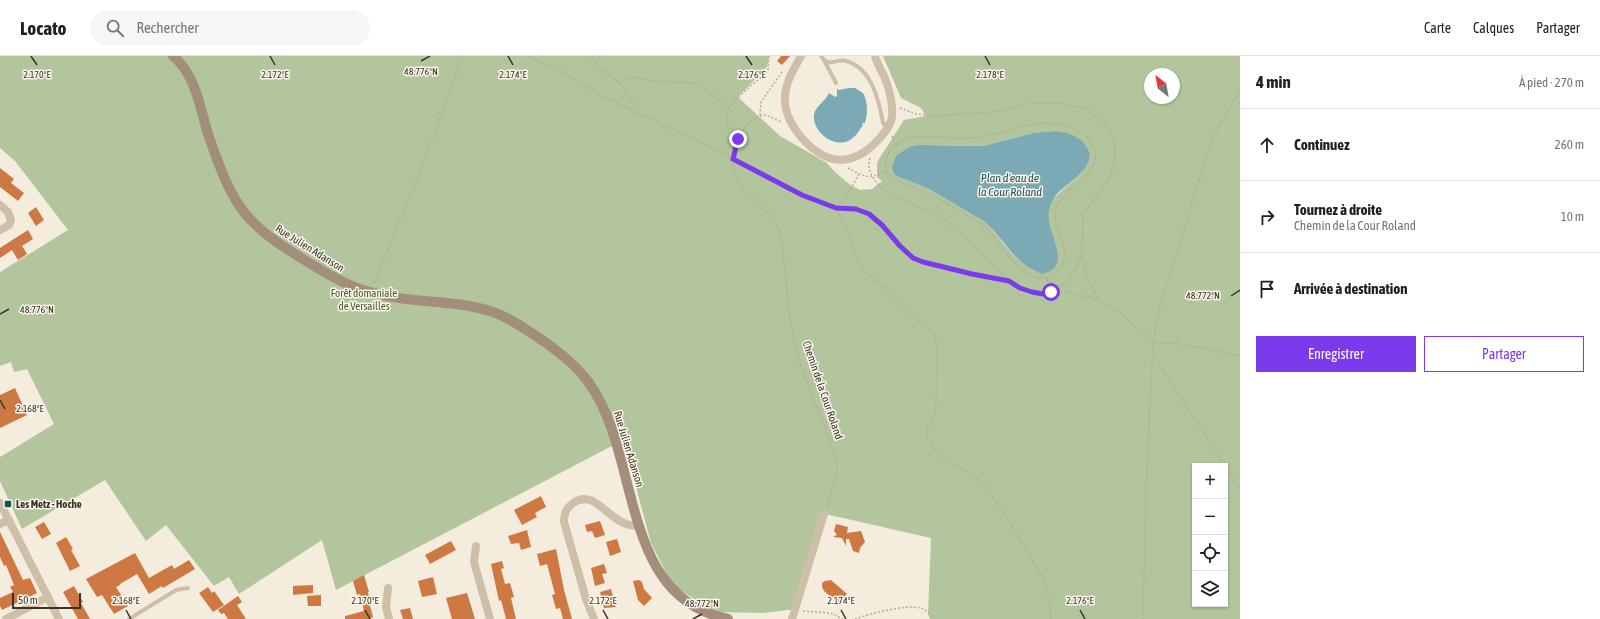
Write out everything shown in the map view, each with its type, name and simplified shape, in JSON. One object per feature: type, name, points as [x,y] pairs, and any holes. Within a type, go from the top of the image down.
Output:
[{"type":"main road","name":"Rue Julien Adanson","points":[[173,56],[184,68],[194,86],[200,102],[209,137],[228,184],[242,210],[264,232],[310,264],[343,282],[370,292],[391,297],[460,304],[502,315],[564,357],[588,381],[604,409],[614,435],[639,525],[652,559],[664,580],[678,596],[695,608],[728,619]]},
{"type":"street","points":[[801,56],[792,73],[785,98],[789,119],[795,130],[817,150],[828,157],[838,160],[847,159],[864,153],[889,131],[892,119],[892,106],[886,81],[874,57]]},
{"type":"street","points":[[0,205],[8,212],[11,220],[9,225],[0,230]]},
{"type":"street","points":[[594,619],[586,598],[566,530],[564,514],[570,506],[578,500],[585,498],[591,500],[622,522],[632,526],[639,525]]},
{"type":"street","points":[[0,503],[59,619]]},
{"type":"street","points":[[793,615],[824,514]]},
{"type":"street","points":[[0,524],[9,520]]},
{"type":"street","points":[[476,546],[474,562],[490,619]]},
{"type":"street","points":[[388,588],[386,607],[389,619]]},
{"type":"street","points":[[6,619],[48,597]]},
{"type":"lane","points":[[821,56],[836,83]]},
{"type":"lane","points":[[824,60],[832,63],[844,61],[854,65],[865,75],[875,90],[880,104],[883,123],[889,131]]},
{"type":"lane","points":[[129,619],[176,590],[188,588]]},
{"type":"path","points":[[370,292],[418,177],[463,56]]},
{"type":"path","points":[[528,56],[566,74],[600,95],[702,143],[802,195],[836,208],[856,209],[869,214],[882,225],[906,252],[918,260],[972,274],[1009,281]]},
{"type":"path","points":[[591,56],[600,68],[618,82],[642,115]]},
{"type":"path","points":[[738,139],[733,134],[726,122],[725,117],[728,109],[738,97],[752,87],[768,71],[769,56]]},
{"type":"path","points":[[784,70],[761,102],[760,116],[766,115],[772,117],[795,130]]},
{"type":"path","points":[[618,82],[632,77],[647,80],[700,84],[728,109]]},
{"type":"path","points":[[1143,619],[1146,489],[1153,343],[1157,318],[1207,156],[1218,128],[1240,90]]},
{"type":"path","points":[[892,106],[916,114],[932,116],[1003,111],[1028,104],[1066,104],[1085,109],[1101,120],[1109,130],[1114,143],[1115,162],[1108,181],[1084,214],[1082,254],[1087,278],[1099,300]]},
{"type":"path","name":"Chemin de la Cour Roland","points":[[760,116],[747,125],[741,132],[733,159],[734,172],[739,183],[765,210],[780,231],[794,341],[800,365],[837,464],[838,474],[824,514]]},
{"type":"path","points":[[1041,123],[1063,125],[1080,132],[1087,138],[1093,147],[1095,154],[1094,161],[1086,177],[1060,198],[1056,208],[1054,217],[1055,226],[1065,252],[1064,261],[1060,268],[1047,278],[1036,277],[1014,263],[987,230],[973,219],[936,197],[897,180],[886,171],[886,157],[889,152],[896,145],[917,136],[958,139],[974,138],[1041,123]]},
{"type":"path","points":[[889,131],[896,145]]},
{"type":"path","points":[[871,155],[868,163],[872,177],[888,193],[930,211],[947,221],[977,248],[1009,281],[1020,288],[1043,294],[1057,290],[1075,271],[1082,254]]},
{"type":"path","points":[[872,177],[886,171]]},
{"type":"path","points":[[836,208],[844,199],[859,174]]},
{"type":"path","points":[[836,208],[846,227],[854,252],[862,270],[887,290],[912,316],[934,335],[937,344],[935,414],[926,429],[926,434],[929,441],[942,458],[970,473],[987,489],[1003,511],[1043,578],[1049,599],[1051,619]]},
{"type":"path","points":[[1047,278],[1051,292]]},
{"type":"path","points":[[1057,290],[1099,300],[1117,310],[1153,343],[1175,343],[1240,356]]},
{"type":"path","points":[[1153,355],[1240,489]]},
{"type":"path","points":[[855,619],[900,608],[913,607],[922,608],[935,619]]},
{"type":"path","points":[[793,615],[813,611],[830,613],[843,619]]},
{"type":"green space","name":"Forêt domaniale de Versailles","points":[[0,56],[769,56],[767,67],[738,97],[780,136],[827,163],[849,184],[860,190],[872,189],[882,181],[877,177],[877,163],[904,120],[926,116],[921,108],[901,98],[883,56],[1240,56],[1240,619],[930,619],[928,614],[931,538],[821,513],[796,609],[763,613],[716,612],[673,586],[651,543],[624,442],[610,447],[336,590],[322,540],[239,594],[229,577],[214,586],[166,525],[146,541],[105,480],[22,529],[0,481],[0,457],[54,424],[27,369],[14,372],[11,362],[0,366],[0,272],[68,230],[15,161],[0,148]],"holes":[[[1056,131],[1072,135],[1090,157],[1083,172],[1058,194],[1049,209],[1049,224],[1057,251],[1055,265],[1035,271],[1014,255],[985,222],[929,189],[899,177],[932,145],[983,146],[1033,133]]]},
{"type":"water","points":[[855,88],[863,93],[867,104],[866,119],[865,123],[862,123],[863,125],[853,138],[842,143],[836,142],[825,137],[820,132],[816,127],[814,115],[816,109],[826,99],[829,93],[835,97],[837,96],[837,89]]},
{"type":"water","name":"Plan d'eau de la Cour Roland","points":[[1056,131],[1070,134],[1078,138],[1087,148],[1090,155],[1089,162],[1085,168],[1057,194],[1051,204],[1049,219],[1058,256],[1057,264],[1052,270],[1042,274],[1024,264],[1017,258],[985,222],[929,189],[899,177],[894,174],[892,167],[896,156],[909,147],[919,145],[983,146],[1033,133]]},
{"type":"building","points":[[781,56],[790,56],[782,65],[777,61]]},
{"type":"building","points":[[0,168],[14,179],[11,183],[24,193],[18,201],[0,187]]},
{"type":"building","points":[[36,207],[44,220],[36,226],[28,213]]},
{"type":"building","points":[[28,230],[33,239],[22,246],[27,254],[18,260],[12,250],[0,258],[0,248]]},
{"type":"building","points":[[15,388],[27,415],[0,428],[0,395]]},
{"type":"building","points":[[541,496],[546,507],[535,513],[537,517],[522,525],[514,510]]},
{"type":"building","points":[[600,521],[605,535],[595,538],[592,531],[587,532],[585,525]]},
{"type":"building","points":[[44,522],[51,534],[42,539],[35,527]]},
{"type":"building","points":[[836,524],[848,527],[847,533],[861,531],[865,542],[860,548],[859,553],[853,551],[849,539],[846,539],[846,546],[842,538],[834,537],[837,535],[834,531]]},
{"type":"building","points":[[527,530],[531,547],[521,550],[519,543],[511,544],[508,536]]},
{"type":"building","points":[[0,532],[23,580],[30,578],[37,593],[2,610],[0,606],[0,598],[13,592],[10,587],[14,585],[6,565],[4,566],[0,557]]},
{"type":"building","points":[[66,537],[80,566],[70,571],[56,543]]},
{"type":"building","points":[[617,539],[621,552],[610,556],[606,542]]},
{"type":"building","points":[[451,541],[456,550],[430,564],[425,555]]},
{"type":"building","points":[[556,549],[564,590],[572,619],[563,619],[560,608],[556,609],[552,595],[555,594],[547,564],[540,566],[537,554]]},
{"type":"building","points":[[135,553],[149,578],[172,565],[174,569],[189,560],[195,569],[163,588],[162,586],[149,594],[137,574],[116,587],[128,606],[114,614],[102,595],[97,597],[86,579]]},
{"type":"building","points":[[502,561],[504,568],[501,569],[505,584],[510,583],[514,597],[511,598],[516,619],[506,619],[501,600],[499,601],[491,564]]},
{"type":"building","points":[[604,564],[607,573],[602,574],[605,583],[595,586],[591,568]]},
{"type":"building","points":[[364,575],[369,592],[369,602],[373,617],[370,619],[345,619],[345,616],[364,611],[360,594],[357,595],[353,581]]},
{"type":"building","points":[[433,577],[437,594],[422,597],[418,581]]},
{"type":"building","points":[[639,580],[642,582],[644,589],[652,598],[644,606],[638,600],[633,581]]},
{"type":"building","points":[[831,580],[847,594],[839,604],[824,591],[822,587],[822,583]]},
{"type":"building","points":[[313,585],[313,593],[293,595],[293,586]]},
{"type":"building","points":[[74,586],[90,619],[78,619],[63,592]]},
{"type":"building","points":[[208,587],[212,593],[214,591],[224,605],[213,612],[199,593]]},
{"type":"building","points":[[611,589],[616,607],[604,608],[600,592]]},
{"type":"building","points":[[467,593],[475,619],[452,619],[446,598]]},
{"type":"building","points":[[321,595],[321,606],[308,606],[307,596]]},
{"type":"building","points":[[238,596],[242,602],[237,605],[246,619],[228,619],[224,613],[221,614],[218,610]]},
{"type":"building","points":[[410,608],[413,619],[403,619],[400,610]]},
{"type":"place","name":"Les Metz - Hoche","points":[[8,504]]},
{"type":"route","points":[[738,139],[734,150],[733,159],[802,195],[826,205],[836,208],[856,209],[869,214],[882,225],[900,246],[913,258],[923,262],[972,274],[1009,281],[1020,288],[1032,292],[1043,294],[1051,292]]}]
